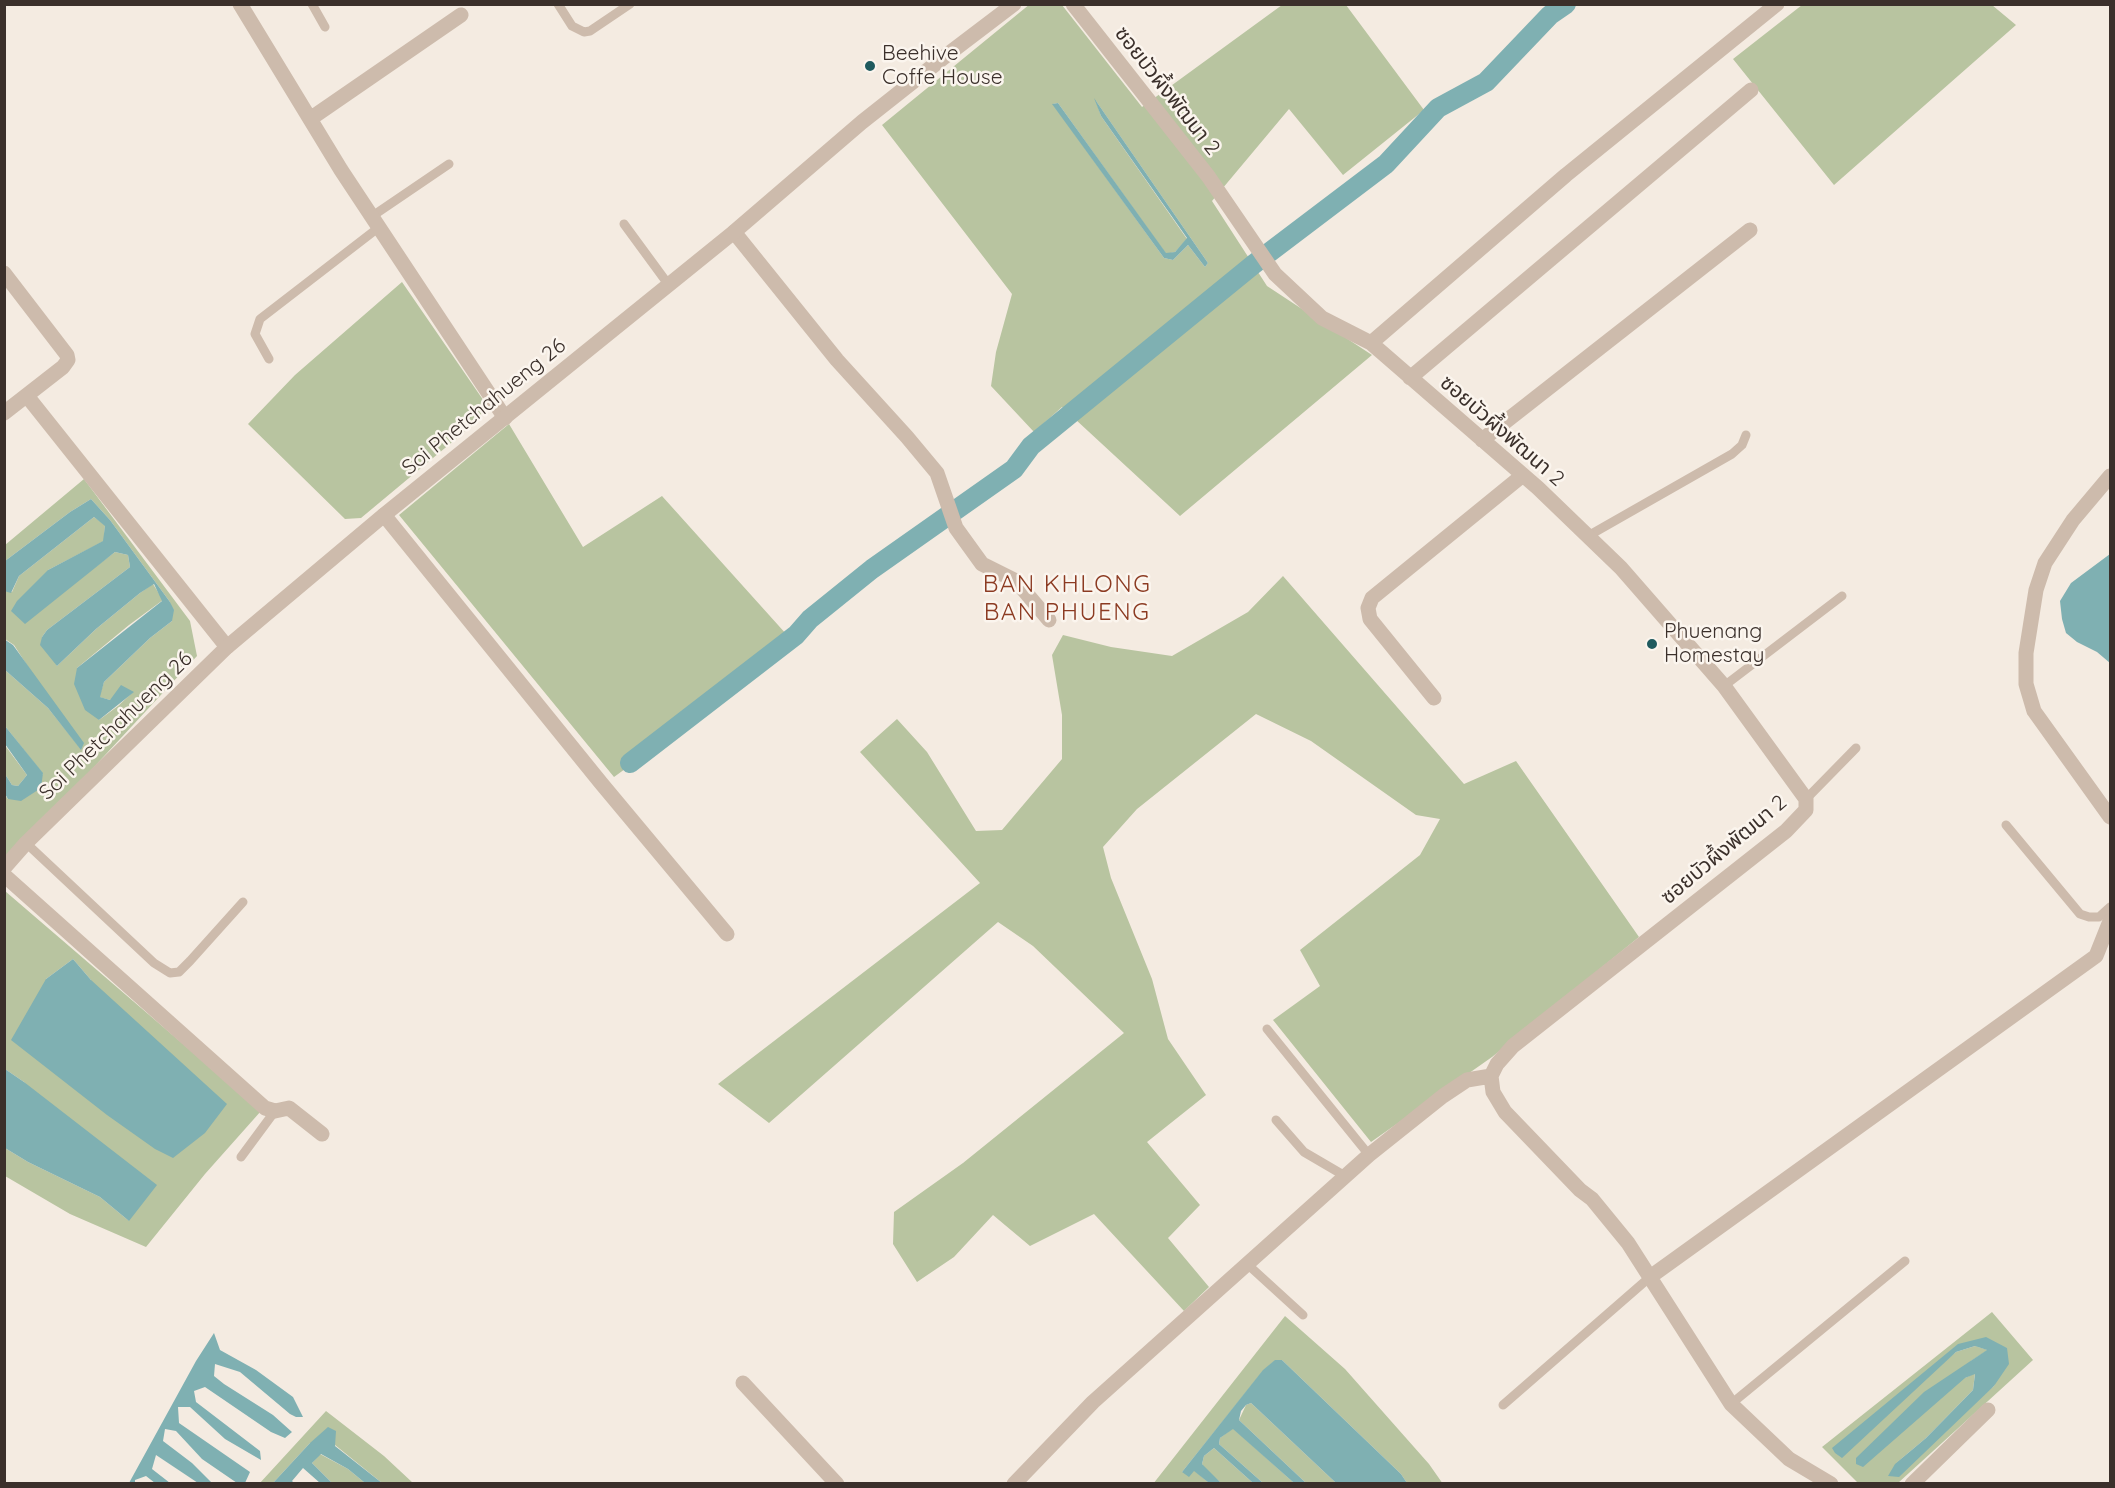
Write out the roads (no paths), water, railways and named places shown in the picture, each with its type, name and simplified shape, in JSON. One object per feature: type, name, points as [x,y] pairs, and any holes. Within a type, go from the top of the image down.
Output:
[{"type":"street","points":[[240,4],[374,222],[505,418]]},
{"type":"street","name":"Soi Phetchahueng 26","points":[[4,868],[26,843],[227,647],[384,515],[734,232],[862,122],[1014,4]]},
{"type":"street","name":"ซอยบัวผึ้งพัฒนา 2","points":[[1072,4],[1208,176],[1275,274],[1322,318],[1371,344],[1523,475],[1621,568],[1724,686],[1806,799],[1806,810],[1786,831],[1513,1046],[1497,1064],[1491,1076]]},
{"type":"street","points":[[1371,344],[1566,175],[1777,4]]},
{"type":"street","points":[[310,119],[461,15]]},
{"type":"street","points":[[1410,378],[1751,90]]},
{"type":"street","points":[[1482,440],[1750,230]]},
{"type":"street","points":[[734,232],[837,360],[937,473],[956,528],[982,564],[1016,581],[1050,620]]},
{"type":"street","points":[[4,273],[67,355],[67,363],[63,367],[4,413]]},
{"type":"street","points":[[27,396],[227,647]]},
{"type":"street","points":[[1434,698],[1370,619],[1368,608],[1372,598],[1523,475]]},
{"type":"street","points":[[2110,476],[2073,520],[2044,563],[2036,590],[2026,653],[2026,684],[2034,711],[2110,817]]},
{"type":"street","points":[[384,515],[728,934]]},
{"type":"street","points":[[4,875],[265,1108],[275,1111],[289,1108],[322,1134]]},
{"type":"street","points":[[1650,1277],[2096,956],[2110,921]]},
{"type":"street","points":[[1014,1484],[1093,1402],[1369,1155],[1443,1096],[1467,1080],[1491,1076],[1493,1092],[1505,1112],[1580,1190],[1592,1199],[1628,1244],[1731,1404],[1789,1459],[1831,1484]]},
{"type":"street","points":[[743,1383],[837,1484]]},
{"type":"street","points":[[1912,1484],[1988,1410]]},
{"type":"lane","points":[[312,4],[325,27]]},
{"type":"lane","points":[[558,4],[572,26],[584,32],[590,31],[630,4]]},
{"type":"lane","points":[[269,359],[255,334],[260,320],[374,222],[449,164]]},
{"type":"lane","points":[[624,224],[668,285]]},
{"type":"lane","points":[[1588,537],[1732,454],[1742,445],[1746,435]]},
{"type":"lane","points":[[1724,686],[1842,596]]},
{"type":"lane","points":[[1806,799],[1856,748]]},
{"type":"lane","points":[[2006,825],[2080,914],[2089,918],[2099,917],[2110,907]]},
{"type":"lane","points":[[26,843],[154,963],[170,973],[179,972],[190,962],[243,902]]},
{"type":"lane","points":[[1267,1029],[1369,1155]]},
{"type":"lane","points":[[241,1157],[275,1111]]},
{"type":"lane","points":[[1276,1120],[1304,1152],[1346,1176]]},
{"type":"lane","points":[[1731,1404],[1905,1261]]},
{"type":"lane","points":[[1246,1263],[1303,1315]]},
{"type":"lane","points":[[1503,1405],[1650,1277]]},
{"type":"water","points":[[1094,98],[1208,263],[1205,267],[1188,245],[1173,260],[1164,258],[1052,104],[1058,103],[1166,253],[1175,252],[1187,238],[1101,116]]},
{"type":"water","points":[[91,499],[110,520],[174,610],[172,621],[150,638],[104,682],[100,697],[110,700],[121,685],[134,692],[99,720],[85,710],[74,684],[77,668],[162,601],[154,584],[96,629],[57,666],[40,645],[42,637],[47,630],[130,567],[128,555],[115,552],[25,624],[11,611],[17,601],[48,570],[103,541],[105,526],[94,517],[19,576],[11,593],[4,591],[5,561]]},
{"type":"water","points":[[2110,554],[2110,663],[2066,633],[2060,601],[2071,583]]},
{"type":"water","points":[[4,639],[13,645],[84,743],[81,750],[48,708],[5,670]]},
{"type":"water","points":[[5,726],[43,773],[41,788],[21,801],[8,799],[5,794],[5,774],[12,785],[18,786],[27,775],[5,744]]},
{"type":"water","points":[[73,959],[91,980],[227,1104],[205,1133],[173,1158],[155,1149],[107,1115],[11,1040],[46,979]]},
{"type":"water","points":[[5,1069],[157,1185],[129,1221],[100,1197],[28,1162],[5,1148]]},
{"type":"water","points":[[214,1333],[220,1350],[256,1370],[293,1397],[303,1417],[290,1414],[240,1372],[215,1364],[214,1376],[273,1415],[292,1432],[285,1438],[271,1432],[205,1387],[194,1391],[196,1402],[260,1451],[261,1460],[225,1439],[190,1407],[178,1407],[179,1423],[250,1472],[245,1483],[237,1483],[202,1459],[176,1431],[165,1429],[163,1441],[192,1463],[212,1483],[198,1483],[156,1455],[152,1469],[170,1483],[155,1483],[146,1476],[135,1480],[135,1483],[129,1483],[196,1361]]},
{"type":"water","points":[[1986,1337],[2007,1348],[2009,1364],[1994,1386],[1899,1477],[1888,1476],[1895,1464],[1926,1438],[1973,1390],[1975,1374],[1965,1378],[1863,1467],[1856,1464],[1856,1458],[1924,1392],[1987,1350],[1975,1346],[1956,1352],[1842,1458],[1835,1453],[1832,1448],[1958,1344]]},
{"type":"water","points":[[1275,1360],[1282,1360],[1401,1474],[1407,1483],[1336,1483],[1251,1403],[1241,1411],[1239,1420],[1306,1483],[1294,1483],[1233,1429],[1220,1438],[1219,1444],[1263,1483],[1253,1483],[1214,1448],[1204,1456],[1202,1464],[1221,1483],[1209,1483],[1194,1471],[1189,1477],[1182,1472],[1263,1370]]},
{"type":"water","points":[[328,1427],[336,1431],[335,1446],[382,1483],[365,1483],[348,1469],[321,1454],[312,1463],[332,1483],[320,1483],[303,1468],[292,1481],[294,1483],[273,1483],[310,1443]]},
{"type":"waterway","points":[[630,763],[796,635],[810,619],[872,569],[1014,469],[1031,446],[1254,264],[1386,164],[1438,108],[1486,82],[1550,15],[1566,4]]},
{"type":"place","name":"Beehive Coffe House","points":[[870,66]]},
{"type":"place","name":"Phuenang Homestay","points":[[1652,644]]},
{"type":"district","name":"BAN KHLONG BAN PHUENG","points":[[1067,599]]}]
